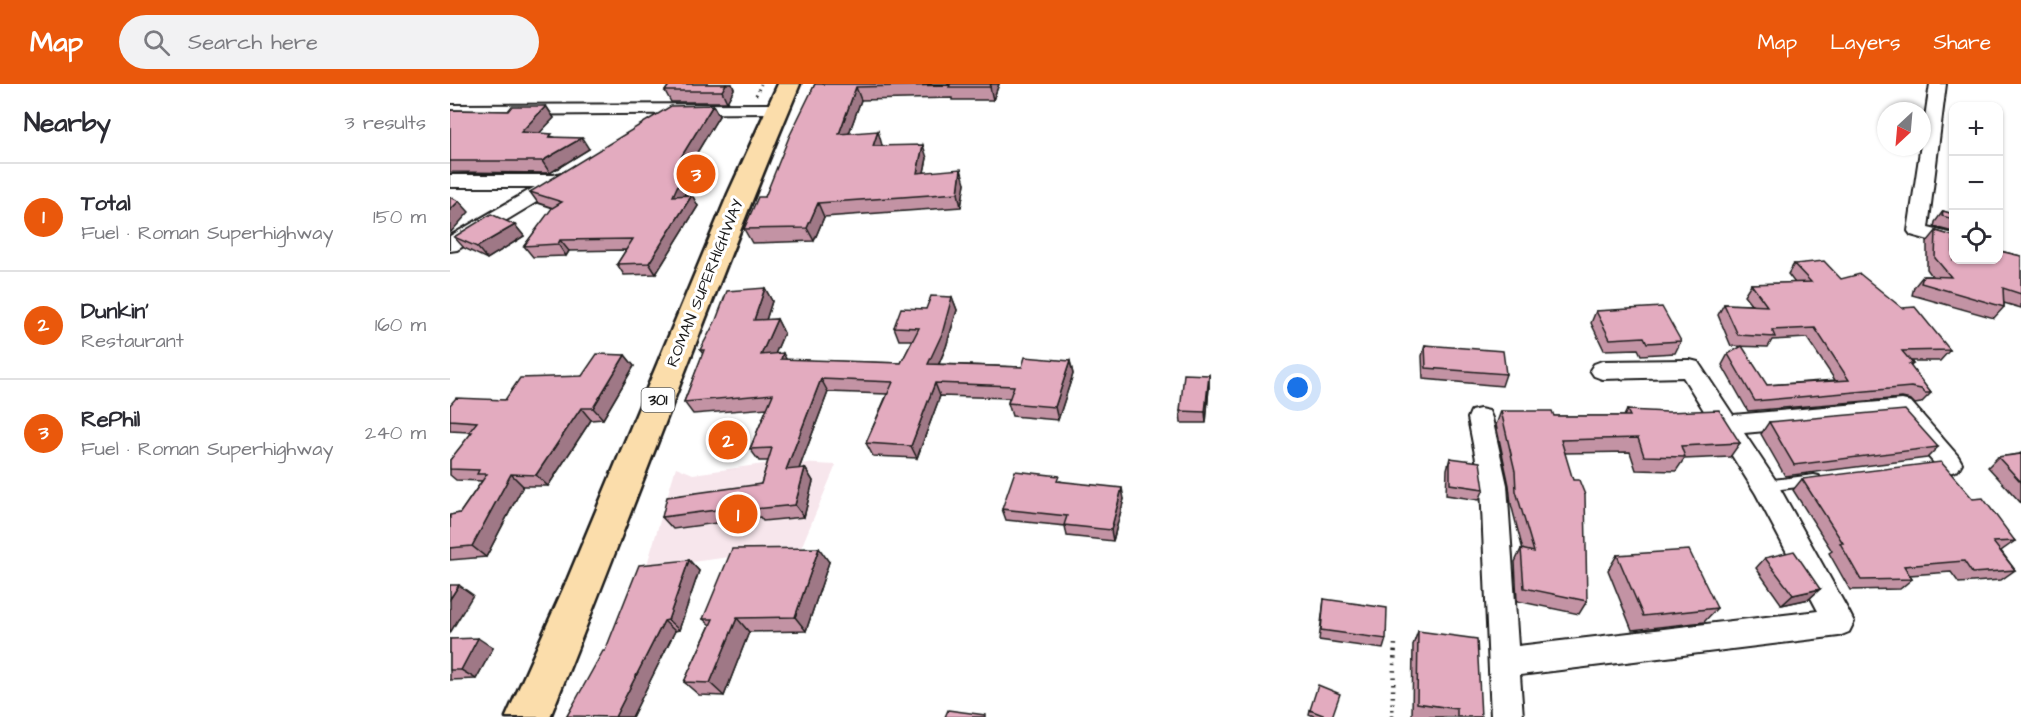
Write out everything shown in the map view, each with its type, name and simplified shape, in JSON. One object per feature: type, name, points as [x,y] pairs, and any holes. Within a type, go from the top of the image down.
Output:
[{"type":"main road","name":"ROMAN SUPERHIGHWAY","points":[[528,717],[783,96]]},
{"type":"street","points":[[1938,84],[1918,231],[1949,240]]},
{"type":"street","points":[[450,110],[670,111],[783,96]]},
{"type":"street","points":[[642,129],[670,111]]},
{"type":"street","points":[[450,245],[576,169]]},
{"type":"street","points":[[450,181],[557,181]]},
{"type":"street","points":[[1504,662],[1839,622],[1765,486],[1689,368],[1602,370]]},
{"type":"street","points":[[1726,424],[1902,409],[1944,464]]},
{"type":"street","points":[[1480,418],[1494,485],[1507,717]]},
{"type":"lane","points":[[1765,486],[1823,478]]},
{"type":"path","points":[[1392,717],[1395,642]]},
{"type":"shaded area","points":[[778,462],[836,465],[798,555],[745,555],[646,568],[676,467],[693,474]]},
{"type":"building","points":[[670,84],[726,84],[722,91],[665,91]]},
{"type":"building","points":[[815,84],[991,84],[990,87],[949,87],[950,85],[856,87],[839,134],[878,131],[873,146],[923,145],[917,173],[961,169],[958,193],[818,203],[807,228],[744,229],[758,197],[765,197],[789,137]]},
{"type":"building","points":[[713,105],[681,157],[691,156],[673,196],[692,195],[649,263],[617,264],[633,239],[560,240],[558,244],[524,246],[552,208],[562,202],[530,192],[671,106]]},
{"type":"building","points":[[512,106],[546,106],[521,132],[552,134],[549,137],[582,138],[542,161],[450,161],[450,110],[508,111]]},
{"type":"building","points":[[450,197],[459,201],[450,210]]},
{"type":"building","points":[[1943,211],[1949,213],[1949,218],[1942,216]]},
{"type":"building","points":[[491,214],[515,225],[477,247],[454,237]]},
{"type":"building","points":[[1936,231],[1949,235],[1949,264],[2003,264],[2003,252],[2021,256],[2021,294],[2003,288],[2004,307],[1921,283],[1923,276],[1951,277],[1935,258]]},
{"type":"building","points":[[1824,261],[1841,279],[1860,274],[1902,308],[1915,307],[1950,350],[1902,351],[1931,393],[1911,387],[1755,401],[1728,354],[1742,346],[1767,385],[1849,380],[1815,328],[1772,330],[1775,337],[1738,335],[1724,304],[1767,306],[1751,284],[1811,282],[1794,264]]},
{"type":"building","points":[[765,288],[754,320],[777,319],[761,355],[783,353],[781,359],[901,363],[919,328],[894,327],[901,308],[926,309],[931,296],[952,297],[942,334],[928,364],[1022,367],[1025,357],[1070,361],[1055,407],[1008,403],[1014,386],[935,383],[911,446],[866,443],[893,382],[821,379],[786,470],[805,468],[795,505],[754,509],[755,505],[662,517],[667,497],[761,484],[772,448],[750,449],[773,394],[684,402],[704,350],[700,350],[716,320],[727,291]]},
{"type":"building","points":[[1662,307],[1681,341],[1647,343],[1644,337],[1610,339],[1596,311]]},
{"type":"building","points":[[1425,345],[1503,351],[1506,374],[1426,368]]},
{"type":"building","points":[[597,354],[625,355],[593,408],[581,408],[536,475],[511,474],[472,546],[450,548],[450,515],[460,513],[487,474],[477,474],[479,470],[450,469],[450,460],[477,422],[450,420],[450,405],[456,398],[505,400],[520,378],[582,376]]},
{"type":"building","points":[[1184,374],[1209,375],[1205,412],[1180,411]]},
{"type":"building","points":[[1627,410],[1668,412],[1719,410],[1740,443],[1681,446],[1685,457],[1644,456],[1638,438],[1561,440],[1573,480],[1579,480],[1585,495],[1587,601],[1524,588],[1521,549],[1534,552],[1516,491],[1515,471],[1501,411],[1552,411],[1554,416],[1630,416]]},
{"type":"building","points":[[1905,410],[1938,447],[1794,465],[1769,422]]},
{"type":"building","points":[[2021,454],[2021,482],[1998,457]]},
{"type":"building","points":[[1450,458],[1480,462],[1484,489],[1450,484]]},
{"type":"building","points":[[1941,462],[1973,499],[1983,498],[2015,541],[1993,542],[2015,570],[1972,573],[1964,561],[1904,566],[1912,579],[1861,580],[1840,543],[1843,543],[1802,479]]},
{"type":"building","points":[[1015,471],[1059,476],[1057,481],[1122,488],[1111,530],[1064,525],[1067,516],[1002,509]]},
{"type":"building","points":[[819,548],[795,617],[737,618],[710,683],[684,682],[713,619],[703,619],[732,549]]},
{"type":"building","points":[[1689,550],[1717,608],[1643,616],[1617,555]]},
{"type":"building","points":[[1794,551],[1820,589],[1793,595],[1765,558]]},
{"type":"building","points":[[689,560],[668,620],[664,621],[615,717],[567,716],[605,651],[639,565]]},
{"type":"building","points":[[450,585],[459,585],[450,599]]},
{"type":"building","points":[[1324,599],[1387,608],[1386,639],[1321,630]]},
{"type":"building","points":[[1418,631],[1477,639],[1481,717],[1457,717],[1457,709],[1417,703]]},
{"type":"building","points":[[478,638],[461,670],[450,670],[450,639]]},
{"type":"building","points":[[1318,685],[1340,694],[1332,717],[1310,710]]},
{"type":"building","points":[[948,710],[985,715],[985,717],[945,717]]},
{"type":"place","name":"RePhil","points":[[696,174]]},
{"type":"place","name":"Dunkin'","points":[[728,440]]},
{"type":"place","name":"Total","points":[[738,514]]}]
